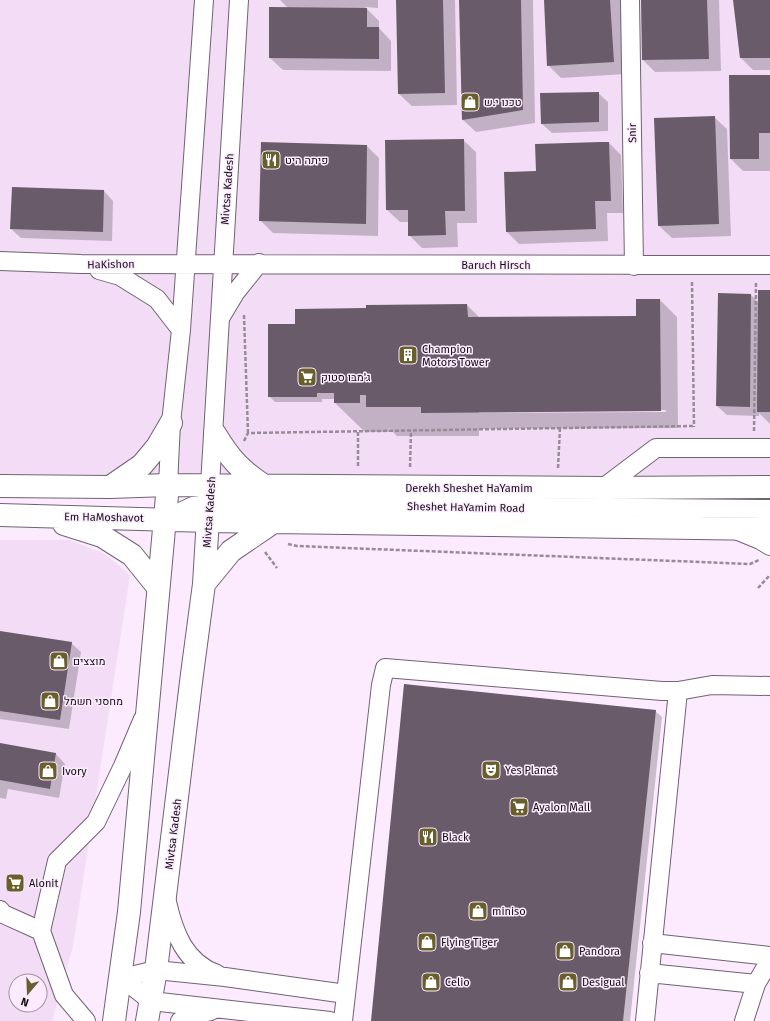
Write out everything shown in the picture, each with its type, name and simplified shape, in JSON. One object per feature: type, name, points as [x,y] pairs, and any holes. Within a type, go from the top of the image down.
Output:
[{"type":"main road","points":[[110,487],[142,465],[157,447],[171,423]]},
{"type":"main road","points":[[215,434],[234,463],[247,475],[266,487]]},
{"type":"main road","points":[[0,486],[110,487],[168,485],[122,978],[114,1021]]},
{"type":"main road","name":"Derekh Sheshet HaYamim","points":[[168,485],[210,503],[275,521],[728,527],[770,529]]},
{"type":"main road","name":"Derekh Sheshet HaYamim","points":[[210,503],[266,487],[770,487]]},
{"type":"main road","name":"Em HaMoshavot","points":[[0,515],[165,518],[210,503]]},
{"type":"main road","name":"Mivtsa Kadesh","points":[[149,1011],[156,970],[204,584],[210,503]]},
{"type":"main road","points":[[26,516],[75,526],[102,536],[132,555],[158,586]]},
{"type":"main road","points":[[204,584],[231,551],[275,521]]},
{"type":"street","points":[[168,485],[171,423],[181,330],[204,0]]},
{"type":"street","name":"Mivtsa Kadesh","points":[[210,503],[215,434],[222,263],[239,0]]},
{"type":"street","name":"Snir","points":[[630,0],[634,266]]},
{"type":"street","name":"HaKishon","points":[[0,261],[81,264],[222,263]]},
{"type":"street","name":"Baruch Hirsch","points":[[222,263],[634,266],[763,265]]},
{"type":"street","points":[[81,264],[120,276],[157,299],[181,330]]},
{"type":"street","points":[[220,318],[235,293],[259,264]]},
{"type":"street","points":[[603,488],[656,448],[770,448]]},
{"type":"street","name":"Sheshet HaYamim Road","points":[[210,503],[770,509]]},
{"type":"street","points":[[728,527],[760,540],[767,552]]},
{"type":"street","points":[[343,1021],[378,713],[385,668],[678,691],[712,685],[770,686]]},
{"type":"street","points":[[645,1021],[678,691]]},
{"type":"street","points":[[86,1021],[64,995],[41,931],[58,861],[96,822],[123,766],[147,709]]},
{"type":"street","points":[[165,895],[173,927],[180,944],[208,971],[225,977]]},
{"type":"street","points":[[0,910],[3,914],[41,931]]},
{"type":"street","points":[[652,944],[770,956]]},
{"type":"street","points":[[744,1021],[756,984],[770,960]]},
{"type":"street","points":[[330,1021],[223,1009],[149,1011],[122,978],[156,970],[225,977],[346,994]]},
{"type":"street","points":[[649,973],[756,984]]},
{"type":"street","points":[[180,1021],[194,1015],[223,1009]]},
{"type":"path","points":[[754,422],[763,265]]},
{"type":"path","points":[[692,266],[694,447]]},
{"type":"path","points":[[234,463],[248,433],[244,311],[235,293]]},
{"type":"path","points":[[248,433],[694,426]]},
{"type":"path","points":[[557,488],[560,428]]},
{"type":"path","points":[[409,487],[411,431]]},
{"type":"path","points":[[358,432],[359,487]]},
{"type":"path","points":[[282,542],[305,546],[750,564],[767,552]]},
{"type":"path","points":[[758,588],[770,575]]},
{"type":"shaded area","points":[[0,0],[770,0],[770,481],[0,474]]},
{"type":"shaded area","points":[[0,540],[70,540],[105,554],[130,575],[73,946],[52,1021],[0,1021]]},
{"type":"building","points":[[396,0],[443,0],[445,93],[398,94]]},
{"type":"building","points":[[459,0],[521,0],[523,110],[462,120]]},
{"type":"building","points":[[544,0],[610,0],[614,62],[547,66]]},
{"type":"building","points":[[641,0],[707,0],[709,59],[642,60]]},
{"type":"building","points":[[733,0],[770,0],[770,58],[740,58]]},
{"type":"building","points":[[269,7],[367,8],[367,27],[379,27],[379,59],[269,58]]},
{"type":"building","points":[[729,75],[770,75],[770,133],[759,133],[759,159],[730,159]]},
{"type":"building","points":[[599,92],[599,122],[541,124],[540,93]]},
{"type":"building","points":[[715,116],[719,224],[658,226],[654,118]]},
{"type":"building","points":[[464,139],[465,211],[445,211],[446,235],[408,236],[408,210],[386,210],[385,140]]},
{"type":"building","points":[[261,142],[367,145],[366,224],[259,221]]},
{"type":"building","points":[[609,142],[611,201],[595,201],[596,229],[506,232],[504,172],[536,171],[535,144]]},
{"type":"building","points":[[12,187],[104,190],[103,232],[10,229]]},
{"type":"building","points":[[758,290],[770,290],[770,412],[757,412]]},
{"type":"building","points":[[718,293],[751,294],[750,407],[716,406]]},
{"type":"building","points":[[636,299],[660,299],[661,411],[421,413],[421,407],[366,407],[366,395],[360,395],[360,403],[334,403],[334,393],[317,393],[317,397],[268,397],[268,324],[295,324],[295,309],[366,308],[366,305],[467,304],[468,317],[636,316]]},
{"type":"building","points":[[0,631],[72,642],[60,720],[0,711]]},
{"type":"building","name":"Ayalon Mall","points":[[404,684],[656,710],[623,1021],[371,1021]]},
{"type":"building","points":[[0,743],[56,753],[50,789],[0,780]]},
{"type":"place","name":"טכנו י.ש","points":[[470,102]]},
{"type":"place","name":"פיתה היט","points":[[271,160]]},
{"type":"place","name":"Champion Motors Tower","points":[[408,355]]},
{"type":"place","name":"ג'מבו סטוק","points":[[307,377]]},
{"type":"place","name":"מוצצים","points":[[59,661]]},
{"type":"place","name":"מחסני חשמל","points":[[50,701]]},
{"type":"place","name":"Yes Planet","points":[[491,770]]},
{"type":"place","name":"Ivory","points":[[48,771]]},
{"type":"place","name":"Ayalon Mall","points":[[519,807]]},
{"type":"place","name":"Black","points":[[428,837]]},
{"type":"place","name":"Alonit","points":[[15,883]]},
{"type":"place","name":"miniso","points":[[478,911]]},
{"type":"place","name":"Flying Tiger","points":[[427,942]]},
{"type":"place","name":"Pandora","points":[[565,951]]},
{"type":"place","name":"Celio","points":[[431,982]]},
{"type":"place","name":"Desigual","points":[[568,982]]}]
